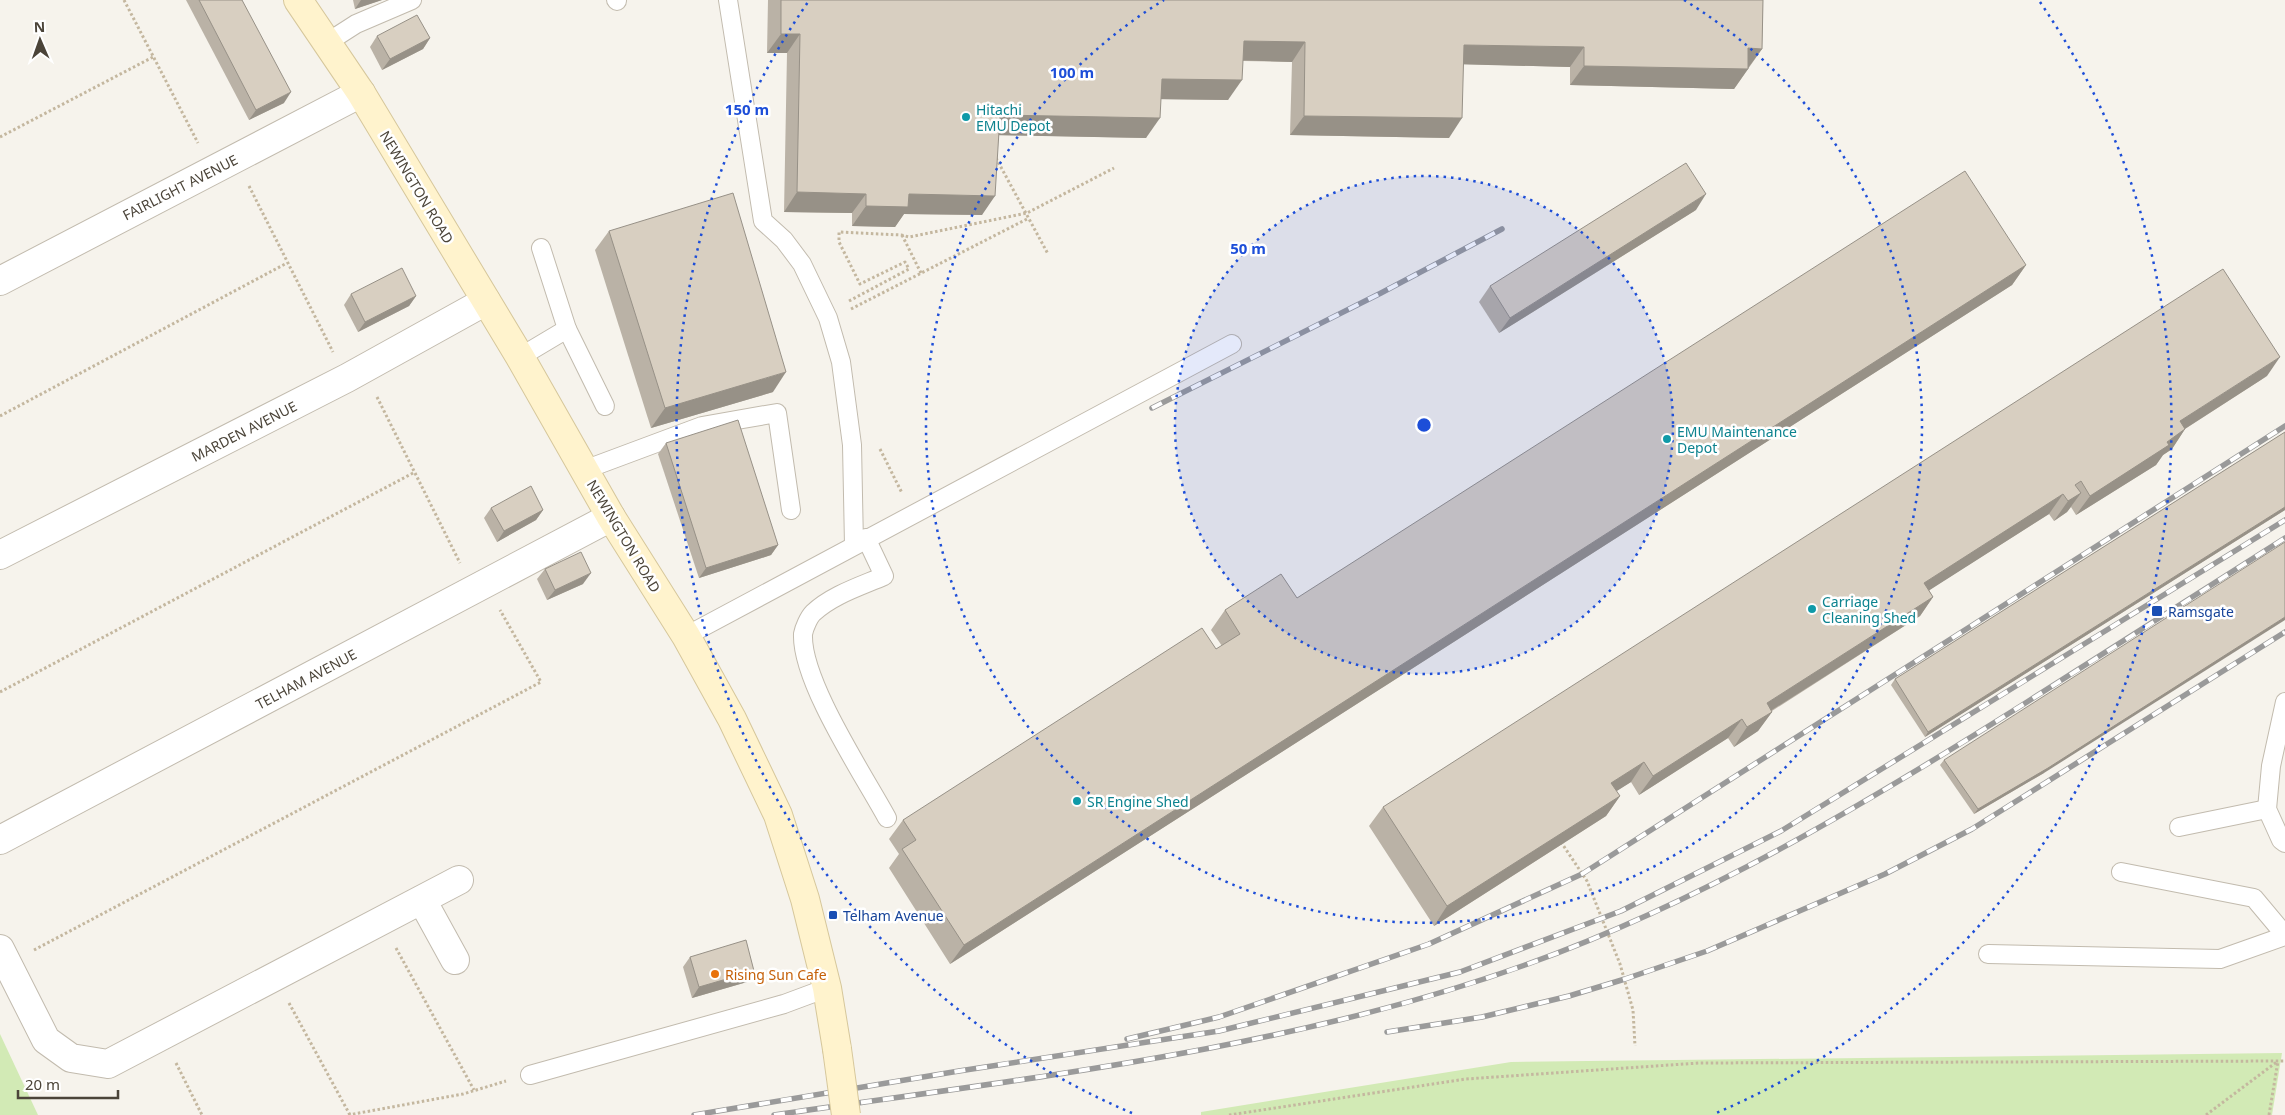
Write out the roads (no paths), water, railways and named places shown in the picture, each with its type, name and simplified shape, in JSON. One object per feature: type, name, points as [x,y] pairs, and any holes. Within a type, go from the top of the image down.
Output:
[{"type":"main road","name":"NEWINGTON ROAD","points":[[298,0],[361,93],[520,357],[611,517],[686,636],[732,719],[778,815],[805,898],[827,988],[846,1115]]},
{"type":"street","name":"FAIRLIGHT AVENUE","points":[[0,281],[361,93]]},
{"type":"street","name":"MARDEN AVENUE","points":[[0,555],[355,374],[486,301]]},
{"type":"street","name":"TELHAM AVENUE","points":[[0,840],[611,517]]},
{"type":"street","points":[[3,957],[46,1040],[71,1058],[108,1064],[459,880]]},
{"type":"street","points":[[422,900],[455,960]]},
{"type":"lane","points":[[328,42],[356,24],[412,0]]},
{"type":"lane","points":[[728,0],[763,221],[784,240],[802,264],[828,318],[841,362],[852,445],[860,541],[884,576],[835,598],[812,614],[803,632],[806,656],[819,696],[886,818]]},
{"type":"lane","points":[[541,248],[567,329],[605,406]]},
{"type":"lane","points":[[520,357],[567,329]]},
{"type":"lane","points":[[686,636],[860,541],[1232,344]]},
{"type":"lane","points":[[584,470],[702,426],[776,413],[791,510]]},
{"type":"lane","points":[[2285,702],[2271,766],[2267,809],[2281,840],[2285,843]]},
{"type":"lane","points":[[2179,827],[2267,809]]},
{"type":"lane","points":[[1988,954],[2220,959],[2285,936],[2254,898],[2121,872]]},
{"type":"lane","points":[[530,1074],[784,1004],[827,988]]},
{"type":"railway","points":[[1152,408],[1381,293],[1502,229]]},
{"type":"railway","points":[[1127,1039],[1219,1017],[1429,944],[1582,874],[2285,426]]},
{"type":"railway","points":[[694,1115],[959,1071],[1219,1031],[1460,972],[1621,911],[1781,831],[2285,520]]},
{"type":"railway","points":[[774,1115],[1059,1074],[1248,1040],[1341,1020],[1434,995],[1525,965],[1656,911],[1720,880],[1845,813],[1967,740],[2285,538]]},
{"type":"railway","points":[[1387,1032],[1482,1017],[1569,996],[1625,979],[1707,951],[1885,874],[1972,829],[2285,632]]},
{"type":"place","name":"Hitachi EMU Depot","points":[[966,117]]},
{"type":"place","name":"EMU Maintenance Depot","points":[[1667,439]]},
{"type":"place","name":"Carriage Cleaning Shed","points":[[1812,609]]},
{"type":"place","name":"Ramsgate","points":[[2157,611]]},
{"type":"place","name":"SR Engine Shed","points":[[1077,801]]},
{"type":"place","name":"Telham Avenue","points":[[833,915]]},
{"type":"place","name":"Rising Sun Cafe","points":[[715,974]]}]
